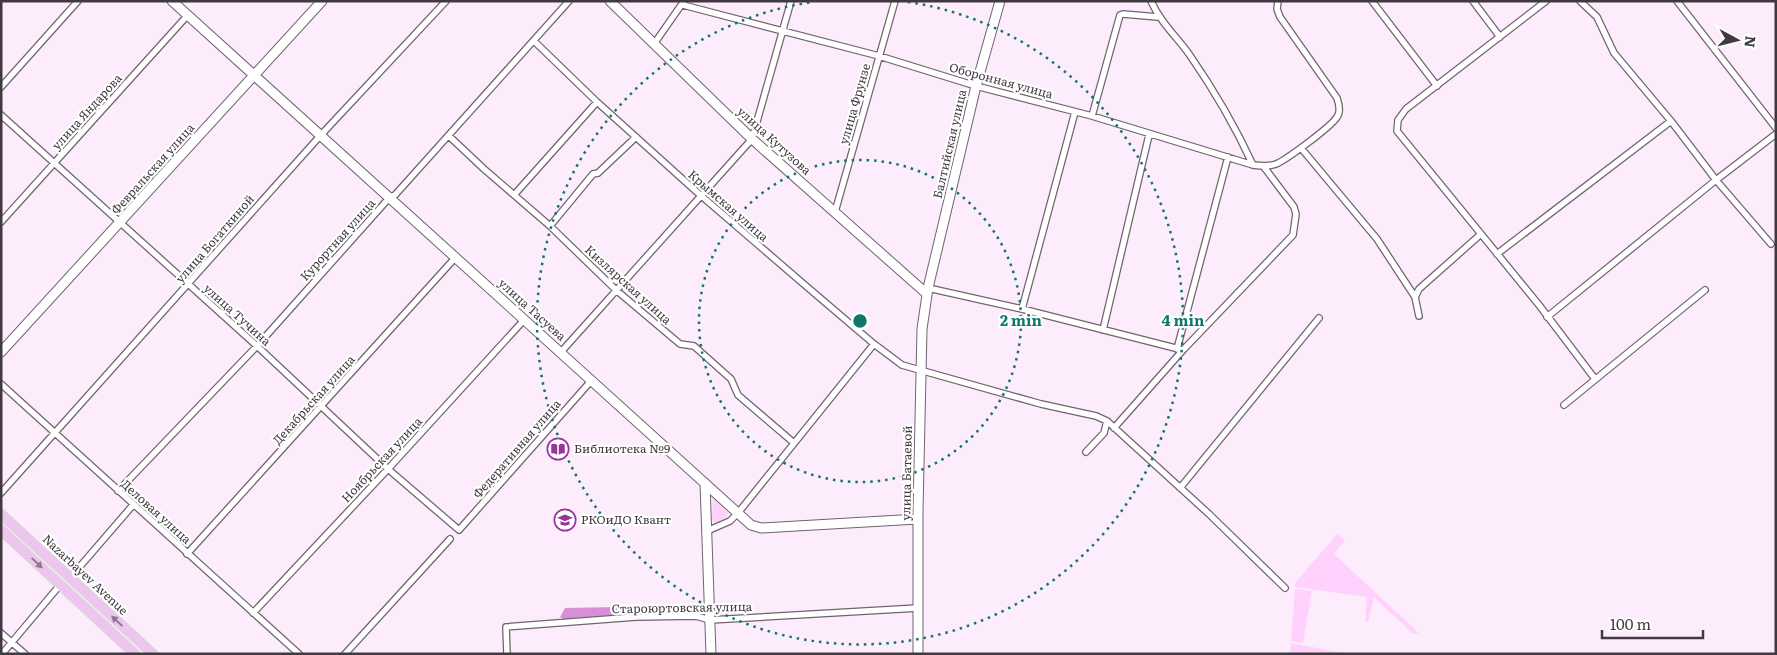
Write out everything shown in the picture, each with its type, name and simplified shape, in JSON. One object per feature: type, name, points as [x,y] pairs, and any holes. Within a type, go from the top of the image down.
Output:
[{"type":"main road","name":"Nazarbayev Avenue","points":[[1,514],[153,654]]},
{"type":"main road","name":"Nazarbayev Avenue","points":[[1,530],[136,654]]},
{"type":"street","points":[[1,87],[78,1]]},
{"type":"street","name":"улица Тасуева","points":[[172,1],[591,381],[706,482],[751,525],[761,528],[918,519]]},
{"type":"street","name":"Февральская улица","points":[[1,352],[322,1]]},
{"type":"street","name":"улица Богаткиной","points":[[1,493],[320,136],[446,1]]},
{"type":"street","name":"Курортная улица","points":[[118,491],[257,346],[569,1]]},
{"type":"street","name":"улица Кутузова","points":[[610,1],[752,139],[928,291]]},
{"type":"street","points":[[561,352],[752,139],[791,1]]},
{"type":"street","name":"улица Фрунзе","points":[[835,212],[895,1]]},
{"type":"street","name":"Балтийская улица","points":[[928,291],[976,86],[1000,1]]},
{"type":"street","points":[[1151,1],[1158,17],[1184,47],[1215,92],[1253,165]]},
{"type":"street","points":[[1114,428],[1180,349],[1293,235],[1296,214],[1294,207],[1264,167],[1275,164],[1308,143],[1337,118],[1340,108],[1337,98],[1280,17],[1277,9],[1278,1]]},
{"type":"street","points":[[1372,1],[1436,86]]},
{"type":"street","points":[[1473,1],[1500,37]]},
{"type":"street","points":[[1546,1],[1406,109],[1398,120],[1398,131],[1540,305],[1547,317],[1595,379]]},
{"type":"street","points":[[1580,1],[1597,17],[1614,53],[1671,121],[1716,180],[1771,244]]},
{"type":"street","points":[[1677,1],[1776,128]]},
{"type":"street","points":[[654,44],[683,3]]},
{"type":"street","name":"Оборонная улица","points":[[683,3],[879,56],[976,86],[1092,116],[1149,135],[1264,167]]},
{"type":"street","points":[[1092,116],[1120,15],[1158,17]]},
{"type":"street","name":"улица Яндарова","points":[[1,222],[187,16]]},
{"type":"street","name":"Крымская улица","points":[[534,41],[597,102],[768,255],[874,344],[902,365],[1041,404],[1096,416],[1107,421]]},
{"type":"street","points":[[514,195],[597,102]]},
{"type":"street","points":[[1022,309],[1075,112]]},
{"type":"street","name":"улица Тучина","points":[[1,115],[257,346],[388,469],[459,530]]},
{"type":"street","points":[[1497,254],[1671,121]]},
{"type":"street","points":[[1547,317],[1716,180],[1776,134]]},
{"type":"street","points":[[1103,330],[1149,135]]},
{"type":"street","name":"Кизлярская улица","points":[[448,136],[550,226],[616,290],[680,344],[694,346],[731,379],[738,395],[794,443]]},
{"type":"street","points":[[550,226],[593,174],[598,173],[636,137]]},
{"type":"street","points":[[1301,148],[1377,239],[1415,297],[1420,316]]},
{"type":"street","points":[[1180,349],[1228,157]]},
{"type":"street","points":[[1415,297],[1419,289],[1481,234]]},
{"type":"street","name":"Декабрьская улица","points":[[187,554],[455,258]]},
{"type":"street","points":[[1564,405],[1705,290]]},
{"type":"street","points":[[928,291],[1022,309],[1180,349]]},
{"type":"street","name":"улица Батаевой","points":[[918,654],[918,519],[922,329],[928,291]]},
{"type":"street","points":[[1180,488],[1319,318]]},
{"type":"street","name":"Ноябрьская улица","points":[[254,613],[524,320]]},
{"type":"street","points":[[707,531],[730,521],[738,513],[874,344]]},
{"type":"street","name":"Федеративная улица","points":[[459,530],[591,381]]},
{"type":"street","name":"Деловая улица","points":[[1,384],[298,654]]},
{"type":"street","points":[[1107,421],[1285,588]]},
{"type":"street","points":[[1086,452],[1104,433],[1107,421]]},
{"type":"street","points":[[706,482],[711,654]]},
{"type":"street","points":[[70,578],[134,505]]},
{"type":"street","points":[[345,654],[450,539]]},
{"type":"street","points":[[2,654],[60,585]]},
{"type":"street","name":"Староюртовская улица","points":[[507,654],[506,627],[636,617],[696,616],[710,620],[918,608]]},
{"type":"street","points":[[1,633],[26,654]]},
{"type":"shaded area","points":[[713,497],[728,513],[727,516],[718,522],[714,522],[712,519]]},
{"type":"shaded area","points":[[1337,534],[1345,540],[1334,554],[1419,633],[1413,634],[1374,597],[1368,622],[1365,622],[1367,597],[1295,587],[1295,583]]},
{"type":"shaded area","points":[[1295,589],[1312,591],[1303,643],[1291,641]]},
{"type":"shaded area","points":[[618,607],[622,609],[622,613],[617,615],[572,618],[567,621],[560,617],[565,608]]},
{"type":"shaded area","points":[[1291,643],[1348,654],[1290,654]]},
{"type":"place","name":"Библиотека №9","points":[[558,449]]},
{"type":"place","name":"РКОиДО Квант","points":[[565,520]]}]
